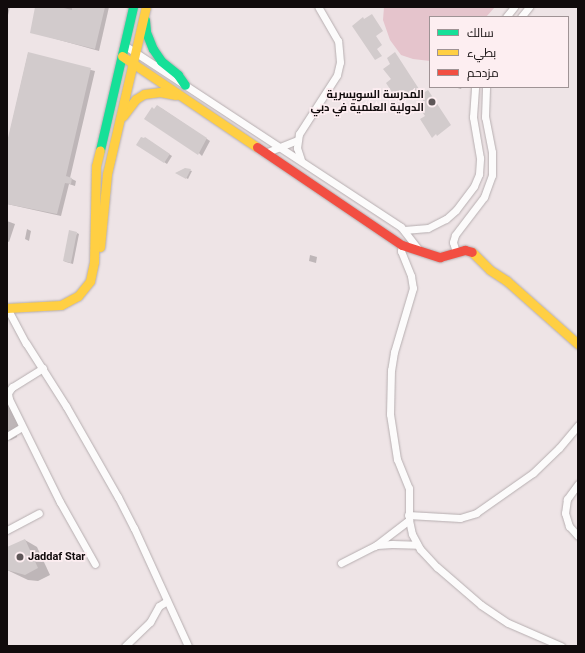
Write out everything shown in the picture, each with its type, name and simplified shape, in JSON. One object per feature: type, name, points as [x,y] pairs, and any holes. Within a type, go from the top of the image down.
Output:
[{"type":"street","points":[[133,7],[95,172],[94,262],[90,280],[78,296],[68,303],[55,307],[7,308],[134,528],[188,646]]},
{"type":"street","points":[[265,153],[282,147],[298,137],[333,82],[340,62],[338,41],[318,7]]},
{"type":"street","points":[[507,16],[514,7]]},
{"type":"street","points":[[522,16],[529,7]]},
{"type":"street","points":[[19,308],[48,311],[62,310],[76,304],[91,289],[98,269],[105,183],[145,10]]},
{"type":"street","points":[[145,10],[146,32],[153,49],[161,61],[178,75],[185,85]]},
{"type":"street","points":[[124,45],[282,147],[404,230],[418,249]]},
{"type":"street","points":[[122,56],[402,245],[440,257],[465,250],[474,252],[490,270],[507,281],[578,344]]},
{"type":"street","points":[[404,230],[428,228],[446,219],[456,210],[474,186],[480,164],[474,118],[475,88]]},
{"type":"street","points":[[456,252],[453,242],[455,235],[484,197],[492,175],[492,152],[485,117],[486,88]]},
{"type":"street","points":[[121,118],[133,103],[144,94],[160,92],[180,95]]},
{"type":"street","points":[[275,143],[298,137]]},
{"type":"street","points":[[298,137],[298,152],[301,160]]},
{"type":"street","points":[[402,245],[402,251],[411,276],[413,288],[394,352],[390,407],[397,459],[410,492],[408,517],[417,545],[444,575],[481,605],[508,623],[561,646]]},
{"type":"street","points":[[43,368],[12,387],[8,393],[10,402],[60,502],[95,564]]},
{"type":"street","points":[[341,563],[375,546],[408,517],[460,518],[476,513],[532,473],[559,448],[578,425]]},
{"type":"street","points":[[7,436],[22,427]]},
{"type":"street","points":[[578,484],[567,499],[565,513],[569,526],[578,536]]},
{"type":"street","points":[[7,530],[39,513]]},
{"type":"street","points":[[375,546],[392,544],[417,545]]},
{"type":"street","points":[[125,646],[150,622],[159,606],[167,601]]},
{"type":"shaded area","points":[[384,7],[495,7],[487,16],[429,16],[429,61],[413,59],[401,55],[390,40],[383,20]]},
{"type":"building","points":[[35,7],[60,7],[72,10],[72,7],[105,7],[95,49],[30,33]]},
{"type":"building","points":[[372,14],[383,31],[376,36],[382,45],[377,49],[382,56],[375,60],[352,26],[363,17],[364,19]]},
{"type":"building","points":[[28,52],[91,68],[66,176],[72,178],[71,184],[65,183],[57,214],[7,204],[7,142]]},
{"type":"building","points":[[395,52],[419,89],[404,99],[403,97],[398,101],[386,83],[391,79],[383,69],[390,64],[387,58]]},
{"type":"building","points":[[428,90],[451,125],[432,138],[420,119],[425,116],[418,106],[424,102],[420,95]]},
{"type":"building","points":[[157,105],[207,138],[198,155],[144,119],[152,107],[154,109]]},
{"type":"building","points":[[141,137],[145,137],[170,154],[164,163],[136,145]]},
{"type":"building","points":[[185,168],[191,169],[186,179],[175,173]]},
{"type":"building","points":[[69,230],[77,232],[71,263],[63,261]]},
{"type":"building","name":"Jaddaf Star","points":[[25,539],[38,568],[25,575],[7,570],[7,547]]},
{"type":"traffic: fast","points":[[100,150],[133,7]]},
{"type":"traffic: fast","points":[[145,20],[146,32],[153,49],[161,61],[178,75],[185,85]]},
{"type":"traffic: slow","points":[[100,247],[107,174],[146,7]]},
{"type":"traffic: slow","points":[[122,56],[257,147]]},
{"type":"traffic: slow","points":[[123,116],[136,99],[144,94],[160,92],[176,95]]},
{"type":"traffic: slow","points":[[7,308],[61,305],[78,296],[90,281],[94,262],[96,166],[100,150]]},
{"type":"traffic: slow","points":[[472,252],[490,270],[507,281],[578,344]]},
{"type":"traffic: jam","points":[[257,147],[402,245],[440,257],[465,250],[472,252]]},
{"type":"place","name":"المدرسة السويسرية الدولية العلمية في دبي","points":[[432,102]]},
{"type":"place","name":"Jaddaf Star","points":[[20,557]]}]
